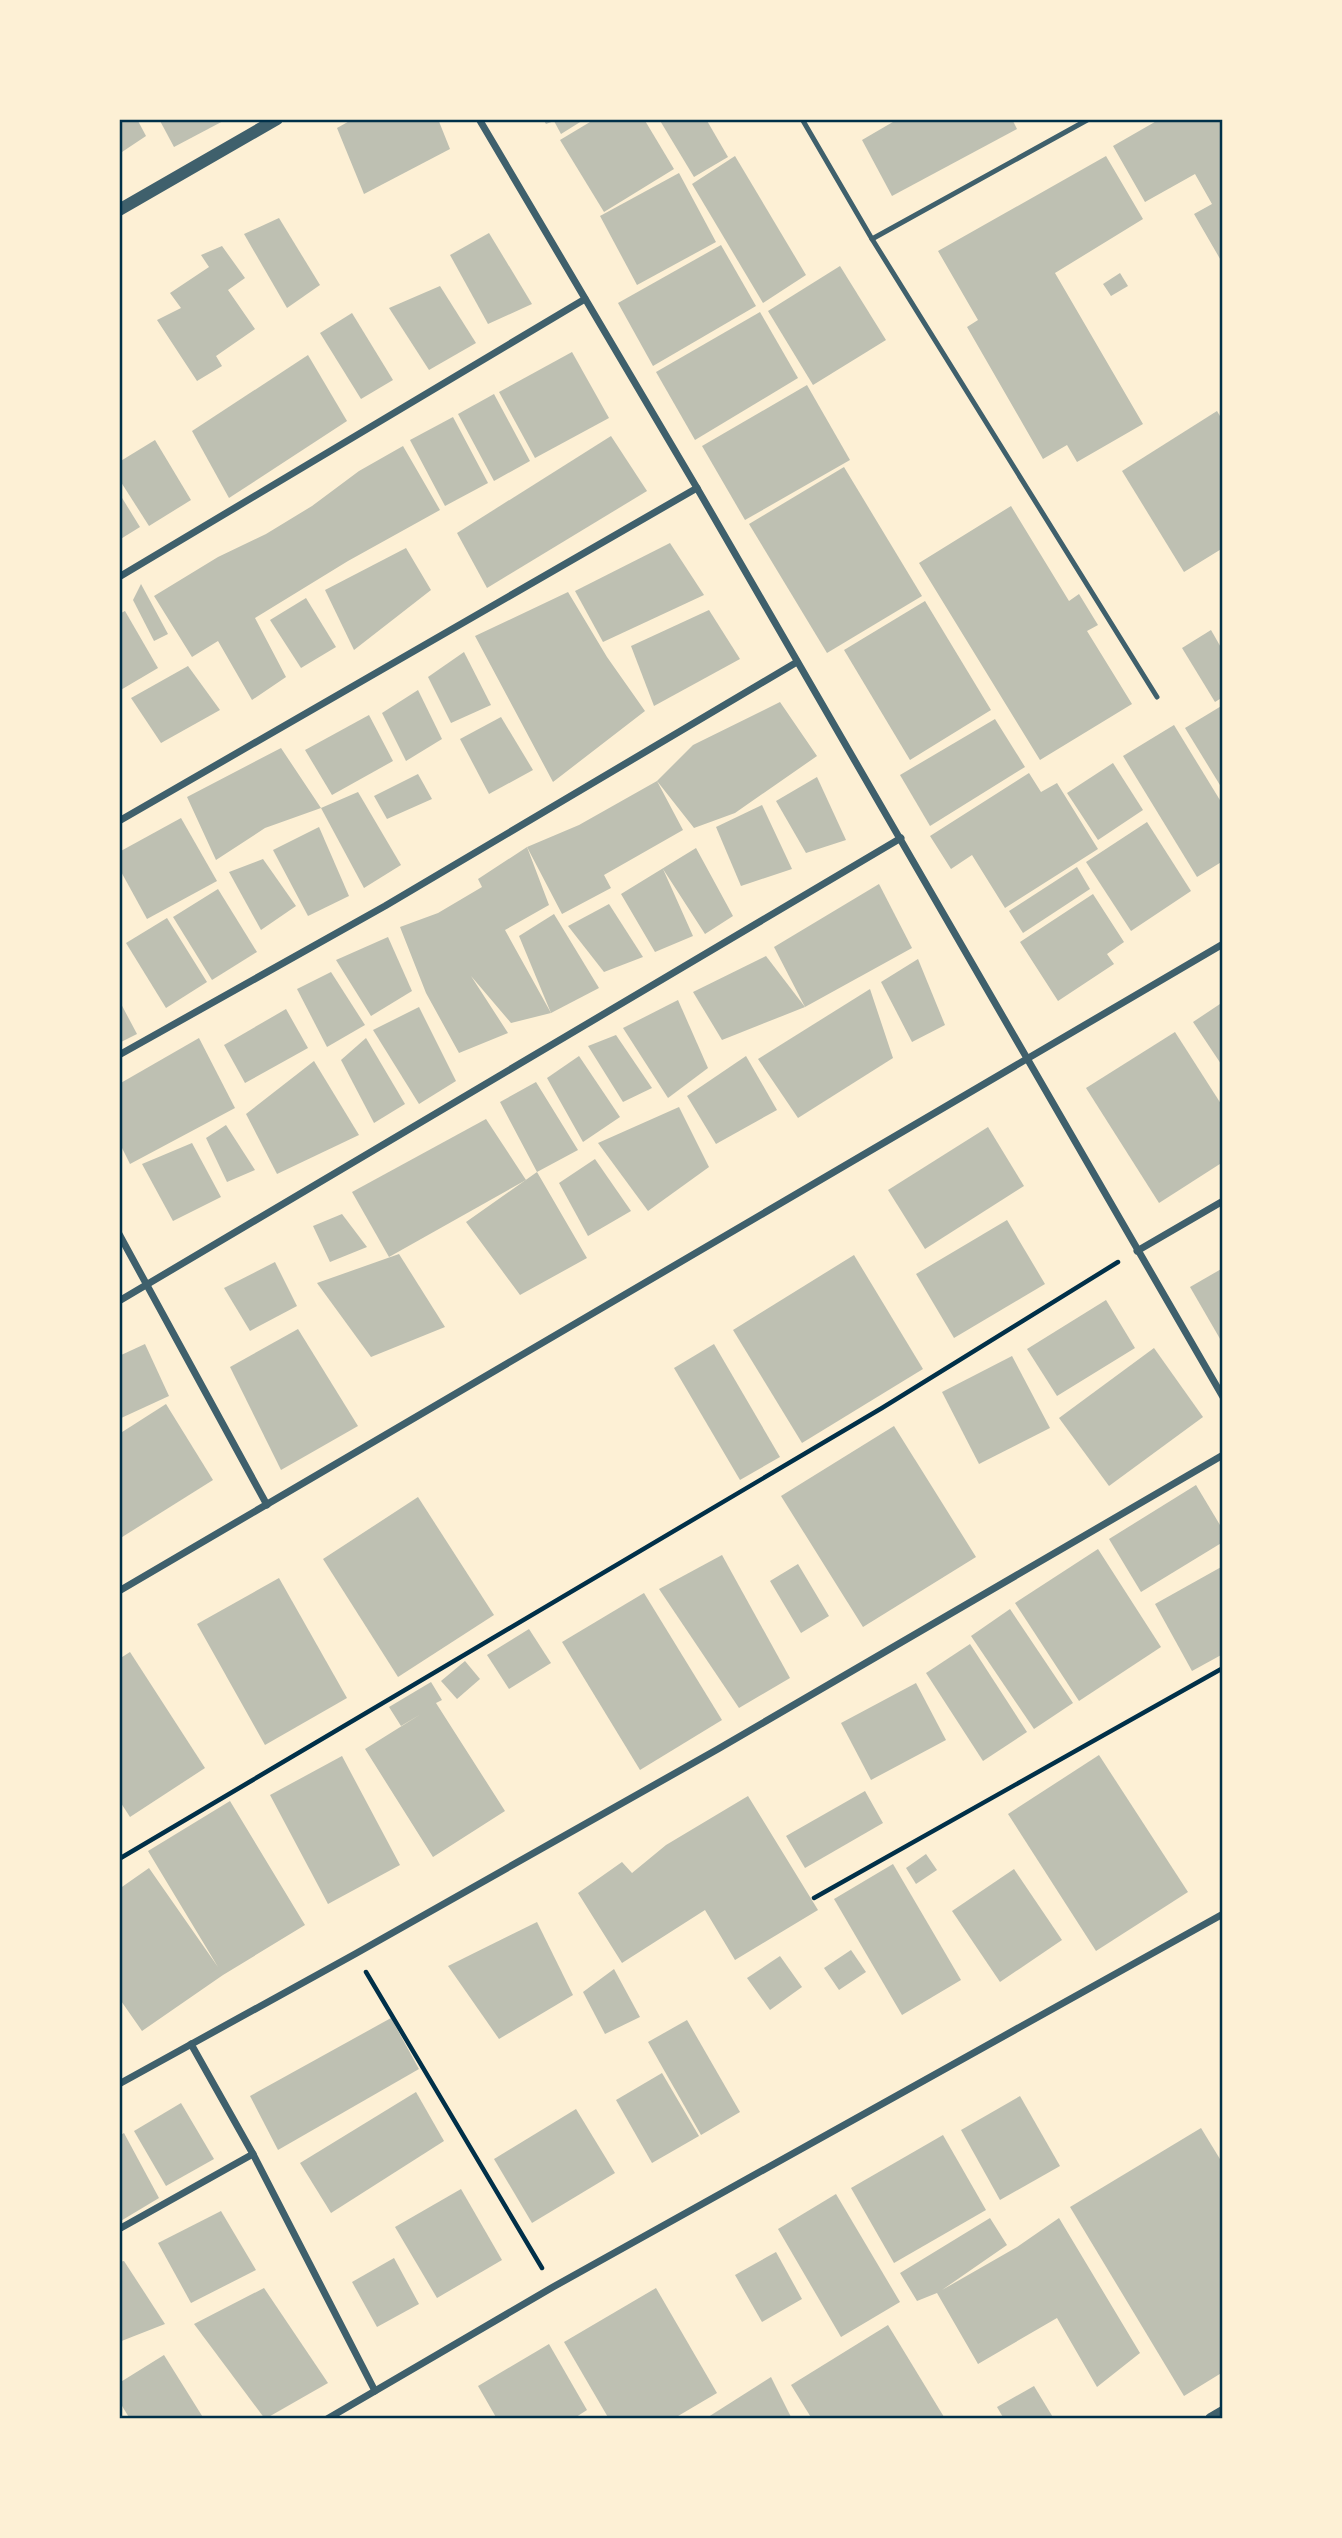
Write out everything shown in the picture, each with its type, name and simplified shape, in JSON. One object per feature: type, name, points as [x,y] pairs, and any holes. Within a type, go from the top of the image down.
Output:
[{"type":"street","points":[[119,210],[277,119]]},
{"type":"street","points":[[479,119],[901,838],[1223,1396]]},
{"type":"street","points":[[119,577],[585,299]]},
{"type":"street","points":[[119,821],[697,488]]},
{"type":"street","points":[[119,1055],[385,906],[797,662]]},
{"type":"street","points":[[119,1301],[901,838]]},
{"type":"street","points":[[119,1591],[1223,944]]},
{"type":"street","points":[[1137,1251],[1223,1201]]},
{"type":"street","points":[[119,1234],[267,1505]]},
{"type":"street","points":[[119,2084],[355,1955],[718,1749],[1223,1455]]},
{"type":"street","points":[[327,2419],[553,2287],[1223,1914]]},
{"type":"street","points":[[191,2044],[253,2154],[375,2391]]},
{"type":"street","points":[[119,2229],[253,2154]]},
{"type":"street","points":[[1211,2419],[1223,2412]]},
{"type":"lane","points":[[802,119],[872,239],[1157,697]]},
{"type":"lane","points":[[872,239],[1089,119]]},
{"type":"path","points":[[119,1859],[835,1436],[1137,1251]]},
{"type":"path","points":[[814,1898],[1223,1668]]},
{"type":"path","points":[[355,1955],[553,2287]]},
{"type":"building","points":[[119,119],[137,119],[146,136],[119,154]]},
{"type":"building","points":[[159,119],[227,119],[174,147]]},
{"type":"building","points":[[353,119],[438,119],[450,149],[364,194],[337,128]]},
{"type":"building","points":[[543,119],[585,119],[561,134],[554,121],[546,124]]},
{"type":"building","points":[[595,119],[644,119],[674,169],[604,212],[560,140]]},
{"type":"building","points":[[659,119],[706,119],[728,157],[694,177]]},
{"type":"building","points":[[898,119],[1012,119],[1017,129],[892,196],[862,140]]},
{"type":"building","points":[[1160,119],[1223,119],[1223,264],[1194,214],[1212,204],[1195,174],[1145,202],[1113,146]]},
{"type":"building","points":[[735,156],[806,275],[763,303],[692,184]]},
{"type":"building","points":[[1106,156],[1143,219],[1055,273],[1143,424],[1077,462],[1067,445],[1043,459],[967,327],[978,320],[938,251]]},
{"type":"building","points":[[679,173],[716,242],[637,285],[600,216]]},
{"type":"building","points":[[279,218],[320,285],[287,308],[244,234]]},
{"type":"building","points":[[489,233],[532,304],[488,324],[450,255]]},
{"type":"building","points":[[721,245],[756,306],[653,366],[618,303]]},
{"type":"building","points":[[222,246],[245,278],[228,290],[255,329],[216,356],[222,366],[197,381],[157,320],[181,308],[170,293],[209,267],[201,255]]},
{"type":"building","points":[[840,266],[886,340],[813,385],[768,311]]},
{"type":"building","points":[[1120,273],[1128,286],[1111,296],[1103,284]]},
{"type":"building","points":[[440,286],[476,343],[429,370],[389,308]]},
{"type":"building","points":[[760,312],[798,378],[695,440],[656,372]]},
{"type":"building","points":[[352,313],[393,380],[361,399],[320,333]]},
{"type":"building","points":[[572,352],[609,418],[535,458],[499,392]]},
{"type":"building","points":[[308,355],[347,421],[229,498],[192,431]]},
{"type":"building","points":[[807,385],[850,460],[745,520],[702,446]]},
{"type":"building","points":[[494,394],[530,461],[494,481],[458,414]]},
{"type":"building","points":[[1217,411],[1223,421],[1223,548],[1184,572],[1122,471]]},
{"type":"building","points":[[453,417],[488,483],[445,506],[410,440]]},
{"type":"building","points":[[611,436],[647,491],[487,588],[457,533]]},
{"type":"building","points":[[155,440],[191,500],[149,526],[119,479],[119,462]]},
{"type":"building","points":[[403,446],[440,510],[348,561],[255,618],[286,677],[252,700],[218,641],[192,657],[154,596],[218,557],[266,534],[312,506],[359,471]]},
{"type":"building","points":[[844,467],[922,596],[827,653],[749,524]]},
{"type":"building","points":[[119,493],[140,527],[119,540]]},
{"type":"building","points":[[1011,506],[1069,601],[1079,594],[1098,625],[1087,631],[1132,704],[1040,760],[919,563]]},
{"type":"building","points":[[670,543],[704,595],[603,642],[575,591]]},
{"type":"building","points":[[406,548],[431,590],[354,650],[325,590]]},
{"type":"building","points":[[141,584],[168,634],[154,641],[133,600]]},
{"type":"building","points":[[568,592],[607,657],[645,711],[553,782],[475,636]]},
{"type":"building","points":[[306,598],[336,647],[301,668],[270,620]]},
{"type":"building","points":[[925,601],[991,710],[910,760],[844,650]]},
{"type":"building","points":[[709,610],[740,659],[654,706],[631,646]]},
{"type":"building","points":[[125,611],[158,668],[119,691],[119,614]]},
{"type":"building","points":[[1211,630],[1223,651],[1223,697],[1215,702],[1182,648]]},
{"type":"building","points":[[464,652],[491,705],[451,723],[428,677]]},
{"type":"building","points":[[188,666],[220,710],[161,743],[131,698]]},
{"type":"building","points":[[418,690],[442,739],[406,761],[382,713]]},
{"type":"building","points":[[780,702],[817,756],[735,813],[694,828],[657,781],[693,745]]},
{"type":"building","points":[[1223,705],[1223,790],[1185,728]]},
{"type":"building","points":[[369,715],[393,761],[332,795],[305,750]]},
{"type":"building","points":[[501,717],[533,770],[489,794],[460,739]]},
{"type":"building","points":[[995,719],[1025,767],[930,826],[900,775]]},
{"type":"building","points":[[1174,725],[1223,805],[1223,861],[1197,877],[1123,756]]},
{"type":"building","points":[[281,748],[321,808],[265,828],[216,860],[187,797]]},
{"type":"building","points":[[1113,763],[1143,810],[1098,840],[1067,793]]},
{"type":"building","points":[[1029,773],[1041,792],[1057,783],[1098,849],[1005,908],[972,855],[951,869],[930,836]]},
{"type":"building","points":[[418,774],[432,799],[387,819],[374,796]]},
{"type":"building","points":[[817,777],[846,840],[806,853],[776,801]]},
{"type":"building","points":[[657,781],[683,830],[604,875],[611,888],[562,914],[527,847],[579,825]]},
{"type":"building","points":[[358,792],[401,865],[364,888],[321,808]]},
{"type":"building","points":[[762,805],[792,869],[741,886],[716,827]]},
{"type":"building","points":[[181,818],[217,881],[147,919],[119,868],[119,852]]},
{"type":"building","points":[[1147,822],[1191,891],[1131,931],[1086,862]]},
{"type":"building","points":[[319,827],[349,896],[308,916],[273,850]]},
{"type":"building","points":[[527,847],[549,905],[505,930],[551,1013],[511,1023],[471,976],[508,1033],[459,1053],[426,993],[400,927],[438,913],[482,887],[478,879]]},
{"type":"building","points":[[696,848],[733,916],[705,934],[663,869],[693,936],[655,952],[621,894]]},
{"type":"building","points":[[263,859],[296,906],[261,930],[229,872]]},
{"type":"building","points":[[1077,867],[1090,889],[1023,933],[1009,911]]},
{"type":"building","points":[[879,884],[912,948],[805,1007],[774,947]]},
{"type":"building","points":[[218,889],[257,952],[212,980],[173,917]]},
{"type":"building","points":[[1093,894],[1124,942],[1107,954],[1114,964],[1058,1001],[1020,942]]},
{"type":"building","points":[[609,904],[643,957],[604,972],[568,926]]},
{"type":"building","points":[[554,914],[599,988],[551,1013],[519,936]]},
{"type":"building","points":[[167,918],[207,982],[166,1008],[126,943]]},
{"type":"building","points":[[388,937],[412,991],[371,1016],[336,960]]},
{"type":"building","points":[[766,956],[805,1007],[722,1040],[693,992]]},
{"type":"building","points":[[918,959],[945,1025],[912,1042],[881,982]]},
{"type":"building","points":[[331,972],[365,1025],[327,1047],[297,989]]},
{"type":"building","points":[[870,989],[893,1058],[798,1118],[758,1059]]},
{"type":"building","points":[[119,1000],[137,1034],[119,1043]]},
{"type":"building","points":[[678,1000],[708,1068],[668,1098],[623,1028]]},
{"type":"building","points":[[1223,1002],[1223,1067],[1193,1022]]},
{"type":"building","points":[[419,1007],[456,1081],[419,1104],[373,1030]]},
{"type":"building","points":[[286,1009],[308,1048],[245,1083],[224,1045]]},
{"type":"building","points":[[1175,1032],[1223,1107],[1223,1162],[1159,1203],[1086,1088]]},
{"type":"building","points":[[616,1035],[652,1088],[623,1102],[588,1046]]},
{"type":"building","points":[[199,1038],[235,1108],[130,1164],[119,1142],[119,1084]]},
{"type":"building","points":[[366,1038],[405,1104],[374,1123],[341,1060]]},
{"type":"building","points":[[579,1056],[620,1117],[583,1142],[547,1078]]},
{"type":"building","points":[[746,1056],[777,1110],[716,1144],[687,1096]]},
{"type":"building","points":[[314,1061],[359,1135],[277,1174],[246,1114]]},
{"type":"building","points":[[536,1082],[578,1150],[537,1172],[500,1102]]},
{"type":"building","points":[[679,1107],[709,1167],[648,1211],[598,1143]]},
{"type":"building","points":[[486,1119],[526,1180],[389,1257],[352,1192]]},
{"type":"building","points":[[226,1125],[255,1170],[227,1182],[206,1138]]},
{"type":"building","points":[[988,1127],[1024,1186],[925,1249],[888,1190]]},
{"type":"building","points":[[192,1143],[221,1197],[173,1221],[142,1164]]},
{"type":"building","points":[[595,1159],[631,1211],[588,1236],[559,1183]]},
{"type":"building","points":[[537,1172],[587,1258],[520,1295],[466,1222]]},
{"type":"building","points":[[342,1214],[367,1247],[330,1262],[313,1226]]},
{"type":"building","points":[[1007,1220],[1045,1284],[954,1338],[916,1274]]},
{"type":"building","points":[[399,1254],[445,1327],[371,1357],[317,1283]]},
{"type":"building","points":[[854,1255],[923,1369],[802,1443],[733,1330]]},
{"type":"building","points":[[275,1262],[297,1306],[250,1331],[224,1288]]},
{"type":"building","points":[[1223,1268],[1223,1344],[1190,1287]]},
{"type":"building","points":[[1106,1300],[1135,1348],[1057,1396],[1027,1349]]},
{"type":"building","points":[[298,1329],[358,1426],[281,1470],[230,1367]]},
{"type":"building","points":[[145,1344],[169,1396],[119,1419],[119,1356]]},
{"type":"building","points":[[714,1344],[780,1457],[740,1480],[674,1368]]},
{"type":"building","points":[[1154,1348],[1203,1417],[1109,1486],[1059,1418]]},
{"type":"building","points":[[1012,1356],[1050,1428],[979,1464],[942,1392]]},
{"type":"building","points":[[166,1404],[213,1480],[119,1539],[119,1434]]},
{"type":"building","points":[[894,1426],[976,1557],[863,1627],[781,1496]]},
{"type":"building","points":[[1196,1485],[1223,1530],[1223,1542],[1141,1592],[1109,1539]]},
{"type":"building","points":[[418,1497],[494,1615],[398,1677],[323,1559]]},
{"type":"building","points":[[1098,1549],[1161,1647],[1079,1701],[1015,1603]]},
{"type":"building","points":[[722,1555],[790,1678],[739,1708],[659,1589]]},
{"type":"building","points":[[798,1564],[829,1616],[801,1633],[770,1581]]},
{"type":"building","points":[[1223,1566],[1223,1654],[1192,1671],[1155,1604]]},
{"type":"building","points":[[279,1578],[347,1698],[265,1745],[197,1624]]},
{"type":"building","points":[[644,1593],[722,1720],[640,1770],[562,1642]]},
{"type":"building","points":[[1010,1609],[1073,1703],[1034,1729],[971,1636]]},
{"type":"building","points":[[529,1629],[551,1663],[509,1689],[487,1655]]},
{"type":"building","points":[[970,1644],[1027,1732],[983,1761],[926,1673]]},
{"type":"building","points":[[130,1652],[205,1768],[130,1817],[119,1800],[119,1659]]},
{"type":"building","points":[[465,1661],[480,1679],[457,1699],[441,1681]]},
{"type":"building","points":[[431,1682],[442,1700],[436,1703],[505,1811],[433,1857],[365,1749],[421,1714],[401,1726],[389,1707]]},
{"type":"building","points":[[916,1683],[946,1740],[871,1780],[841,1723]]},
{"type":"building","points":[[1099,1755],[1188,1892],[1096,1951],[1008,1814]]},
{"type":"building","points":[[342,1756],[400,1865],[328,1904],[270,1795]]},
{"type":"building","points":[[865,1791],[883,1823],[805,1868],[786,1836]]},
{"type":"building","points":[[748,1796],[818,1910],[735,1960],[705,1910],[622,1963],[578,1893],[622,1862],[632,1873],[666,1845]]},
{"type":"building","points":[[230,1801],[305,1925],[223,1975],[142,2031],[119,1998],[119,1889],[149,1868],[218,1967],[148,1851]]},
{"type":"building","points":[[926,1854],[937,1870],[916,1884],[906,1868]]},
{"type":"building","points":[[893,1864],[961,1980],[902,2015],[834,1899]]},
{"type":"building","points":[[1014,1869],[1062,1940],[1000,1982],[952,1911]]},
{"type":"building","points":[[537,1922],[573,1995],[499,2039],[448,1966]]},
{"type":"building","points":[[851,1950],[866,1972],[839,1990],[824,1968]]},
{"type":"building","points":[[780,1956],[802,1987],[770,2010],[747,1978]]},
{"type":"building","points":[[614,1969],[640,2017],[605,2034],[583,1992]]},
{"type":"building","points":[[391,2018],[419,2069],[278,2150],[250,2096]]},
{"type":"building","points":[[687,2020],[740,2112],[701,2135],[648,2042]]},
{"type":"building","points":[[662,2073],[699,2136],[652,2163],[616,2100]]},
{"type":"building","points":[[416,2092],[444,2141],[331,2213],[300,2163]]},
{"type":"building","points":[[1020,2096],[1060,2166],[1000,2200],[961,2130]]},
{"type":"building","points":[[181,2103],[214,2159],[166,2186],[134,2131]]},
{"type":"building","points":[[576,2109],[615,2173],[532,2223],[494,2159]]},
{"type":"building","points":[[1201,2128],[1223,2164],[1223,2372],[1184,2396],[1070,2207]]},
{"type":"building","points":[[124,2133],[159,2198],[119,2222],[119,2136]]},
{"type":"building","points":[[943,2135],[986,2210],[894,2263],[851,2188]]},
{"type":"building","points":[[461,2189],[502,2260],[437,2298],[395,2227]]},
{"type":"building","points":[[836,2194],[900,2302],[841,2337],[778,2229]]},
{"type":"building","points":[[221,2211],[256,2270],[191,2303],[158,2243]]},
{"type":"building","points":[[990,2218],[1007,2245],[942,2290],[1017,2247],[1059,2218],[1140,2353],[1097,2387],[1057,2318],[978,2364],[937,2293],[917,2301],[900,2273]]},
{"type":"building","points":[[776,2252],[802,2299],[762,2322],[735,2275]]},
{"type":"building","points":[[394,2258],[419,2304],[377,2327],[352,2282]]},
{"type":"building","points":[[124,2261],[165,2324],[119,2342],[119,2262]]},
{"type":"building","points":[[264,2288],[328,2383],[265,2419],[194,2324]]},
{"type":"building","points":[[656,2288],[717,2393],[673,2419],[609,2419],[564,2342]]},
{"type":"building","points":[[888,2325],[944,2417],[812,2419],[791,2385]]},
{"type":"building","points":[[549,2344],[587,2410],[573,2419],[497,2419],[478,2386]]},
{"type":"building","points":[[164,2355],[204,2419],[130,2419],[119,2401],[119,2383]]},
{"type":"building","points":[[771,2377],[792,2419],[705,2419]]},
{"type":"building","points":[[1034,2386],[1054,2419],[1004,2419],[997,2407]]}]
